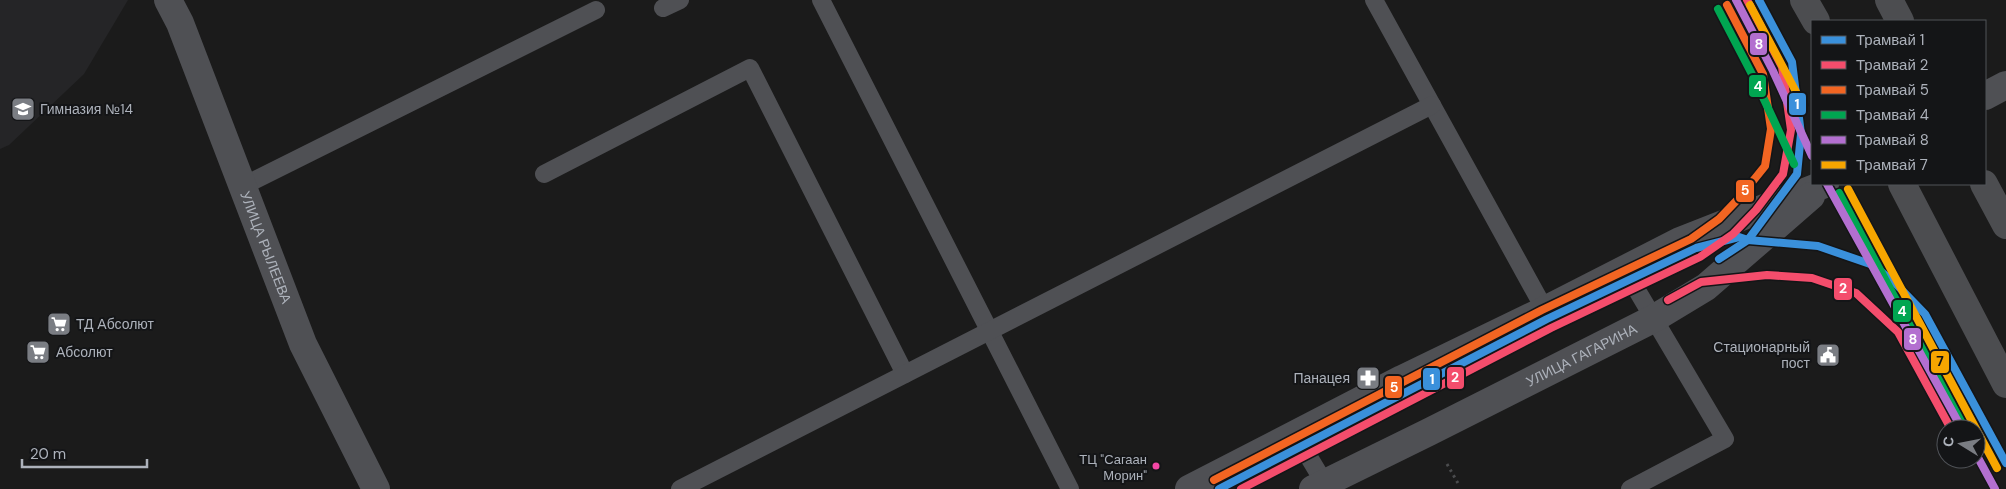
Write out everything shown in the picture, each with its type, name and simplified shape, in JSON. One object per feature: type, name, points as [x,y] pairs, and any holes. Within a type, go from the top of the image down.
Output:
[{"type":"main road","points":[[1804,0],[1815,20]]},
{"type":"main road","points":[[1889,0],[1899,20]]},
{"type":"main road","points":[[1903,185],[2006,384]]},
{"type":"main road","points":[[1985,185],[2006,225]]},
{"type":"street","name":"УЛИЦА РЫЛЕЕВА","points":[[168,0],[180,23],[303,344],[376,489]]},
{"type":"street","points":[[1986,95],[2006,85]]},
{"type":"street","points":[[1189,489],[1216,482],[1296,434],[1680,241],[1822,185]]},
{"type":"street","name":"УЛИЦА ГАГАРИНА","points":[[1322,487],[1653,319],[1706,287],[1824,185]]},
{"type":"lane","points":[[663,8],[680,0]]},
{"type":"lane","points":[[821,0],[1070,489]]},
{"type":"lane","points":[[1374,0],[1545,310]]},
{"type":"lane","points":[[243,186],[596,10]]},
{"type":"lane","points":[[544,174],[750,68],[905,374]]},
{"type":"lane","points":[[680,489],[1432,105]]},
{"type":"lane","points":[[1624,270],[1725,440],[1630,489]]},
{"type":"lane","points":[[1296,434],[1322,487]]},
{"type":"shaded area","name":"Гимназия №14","points":[[0,0],[128,0],[84,74],[9,145],[0,149]]},
{"type":"tram line","name":"8","points":[[1736,0],[1773,71],[1811,154]]},
{"type":"tram line","name":"2","points":[[1241,489],[1551,328],[1700,257],[1733,234],[1756,210],[1783,174],[1791,130],[1782,67],[1747,0]]},
{"type":"tram line","name":"1","points":[[1719,259],[1748,240],[1797,174],[1801,134],[1792,62],[1759,0]]},
{"type":"tram line","name":"5","points":[[1214,480],[1542,310],[1691,239],[1719,219],[1765,166],[1771,129],[1763,74],[1727,5]]},
{"type":"tram line","name":"7","points":[[1750,5],[1803,105]]},
{"type":"tram line","name":"4","points":[[1718,9],[1755,80],[1794,164]]},
{"type":"tram line","name":"8","points":[[1828,185],[1956,419]]},
{"type":"tram line","name":"7","points":[[1848,189],[1997,468]]},
{"type":"tram line","name":"4","points":[[1839,193],[1960,419]]},
{"type":"tram line","name":"1","points":[[1219,489],[1547,319],[1696,248],[1739,237],[1748,240],[1818,246],[1873,265],[1895,283],[1925,314],[2006,463]]},
{"type":"tram line","name":"2","points":[[1668,300],[1701,282],[1767,275],[1812,278],[1856,293],[1898,332],[1946,419]]},
{"type":"tram line","name":"8","points":[[1984,469],[1995,489]]},
{"type":"place","name":"Гимназия №14","points":[[23,109]]},
{"type":"place","name":"ТД Абсолют","points":[[59,324]]},
{"type":"place","name":"Абсолют","points":[[38,352]]},
{"type":"place","name":"Стационарный пост","points":[[1828,355]]},
{"type":"place","name":"Панацея","points":[[1368,378]]},
{"type":"place","name":"ТЦ \"Сагаан Морин\"","points":[[1156,466]]}]
